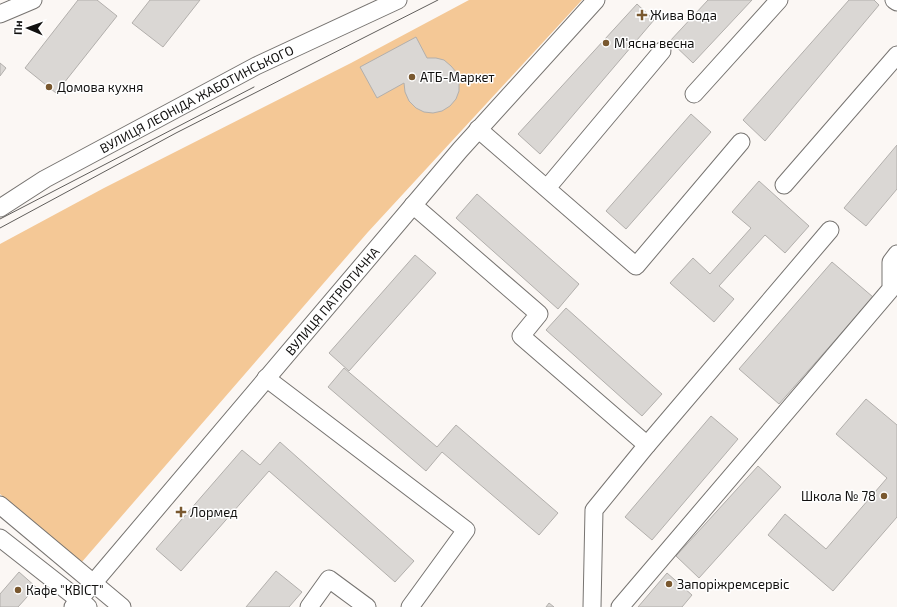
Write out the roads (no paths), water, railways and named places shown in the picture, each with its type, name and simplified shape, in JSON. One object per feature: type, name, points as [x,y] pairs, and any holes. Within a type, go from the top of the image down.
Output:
[{"type":"street","name":"ВУЛИЦЯ ЛЕОНІДА ЖАБОТИНСЬКОГО","points":[[0,208],[44,179],[256,66],[398,0]]},
{"type":"street","name":"ВУЛИЦЯ ПАТРІОТИЧНА","points":[[80,604],[93,583],[413,205],[478,129],[596,0]]},
{"type":"street","points":[[694,94],[779,0]]},
{"type":"street","points":[[0,14],[25,1]]},
{"type":"street","points":[[547,188],[662,51]]},
{"type":"street","points":[[784,185],[897,55]]},
{"type":"street","points":[[478,129],[636,266],[741,142]]},
{"type":"street","points":[[413,205],[539,314],[521,336],[647,446]]},
{"type":"street","points":[[592,607],[594,510],[830,230]]},
{"type":"street","points":[[620,607],[891,289],[891,262],[897,254]]},
{"type":"street","points":[[266,378],[466,530],[410,607]]},
{"type":"street","points":[[0,505],[122,607]]},
{"type":"street","points":[[0,538],[80,604]]},
{"type":"street","points":[[309,607],[329,579],[367,607]]},
{"type":"tram line","points":[[0,228],[176,133],[438,0]]},
{"type":"tram line","points":[[0,219],[254,87]]},
{"type":"place","name":"Жива Вода","points":[[642,15]]},
{"type":"place","name":"М'ясна весна","points":[[606,43]]},
{"type":"place","name":"АТБ-Маркет","points":[[412,77]]},
{"type":"place","name":"Домова кухня","points":[[49,87]]},
{"type":"place","name":"Школа № 78","points":[[884,496]]},
{"type":"place","name":"Лормед","points":[[181,512]]},
{"type":"place","name":"Запоріжремсервіс","points":[[669,584]]},
{"type":"place","name":"Кафе \"КВІСТ\"","points":[[18,590]]}]
